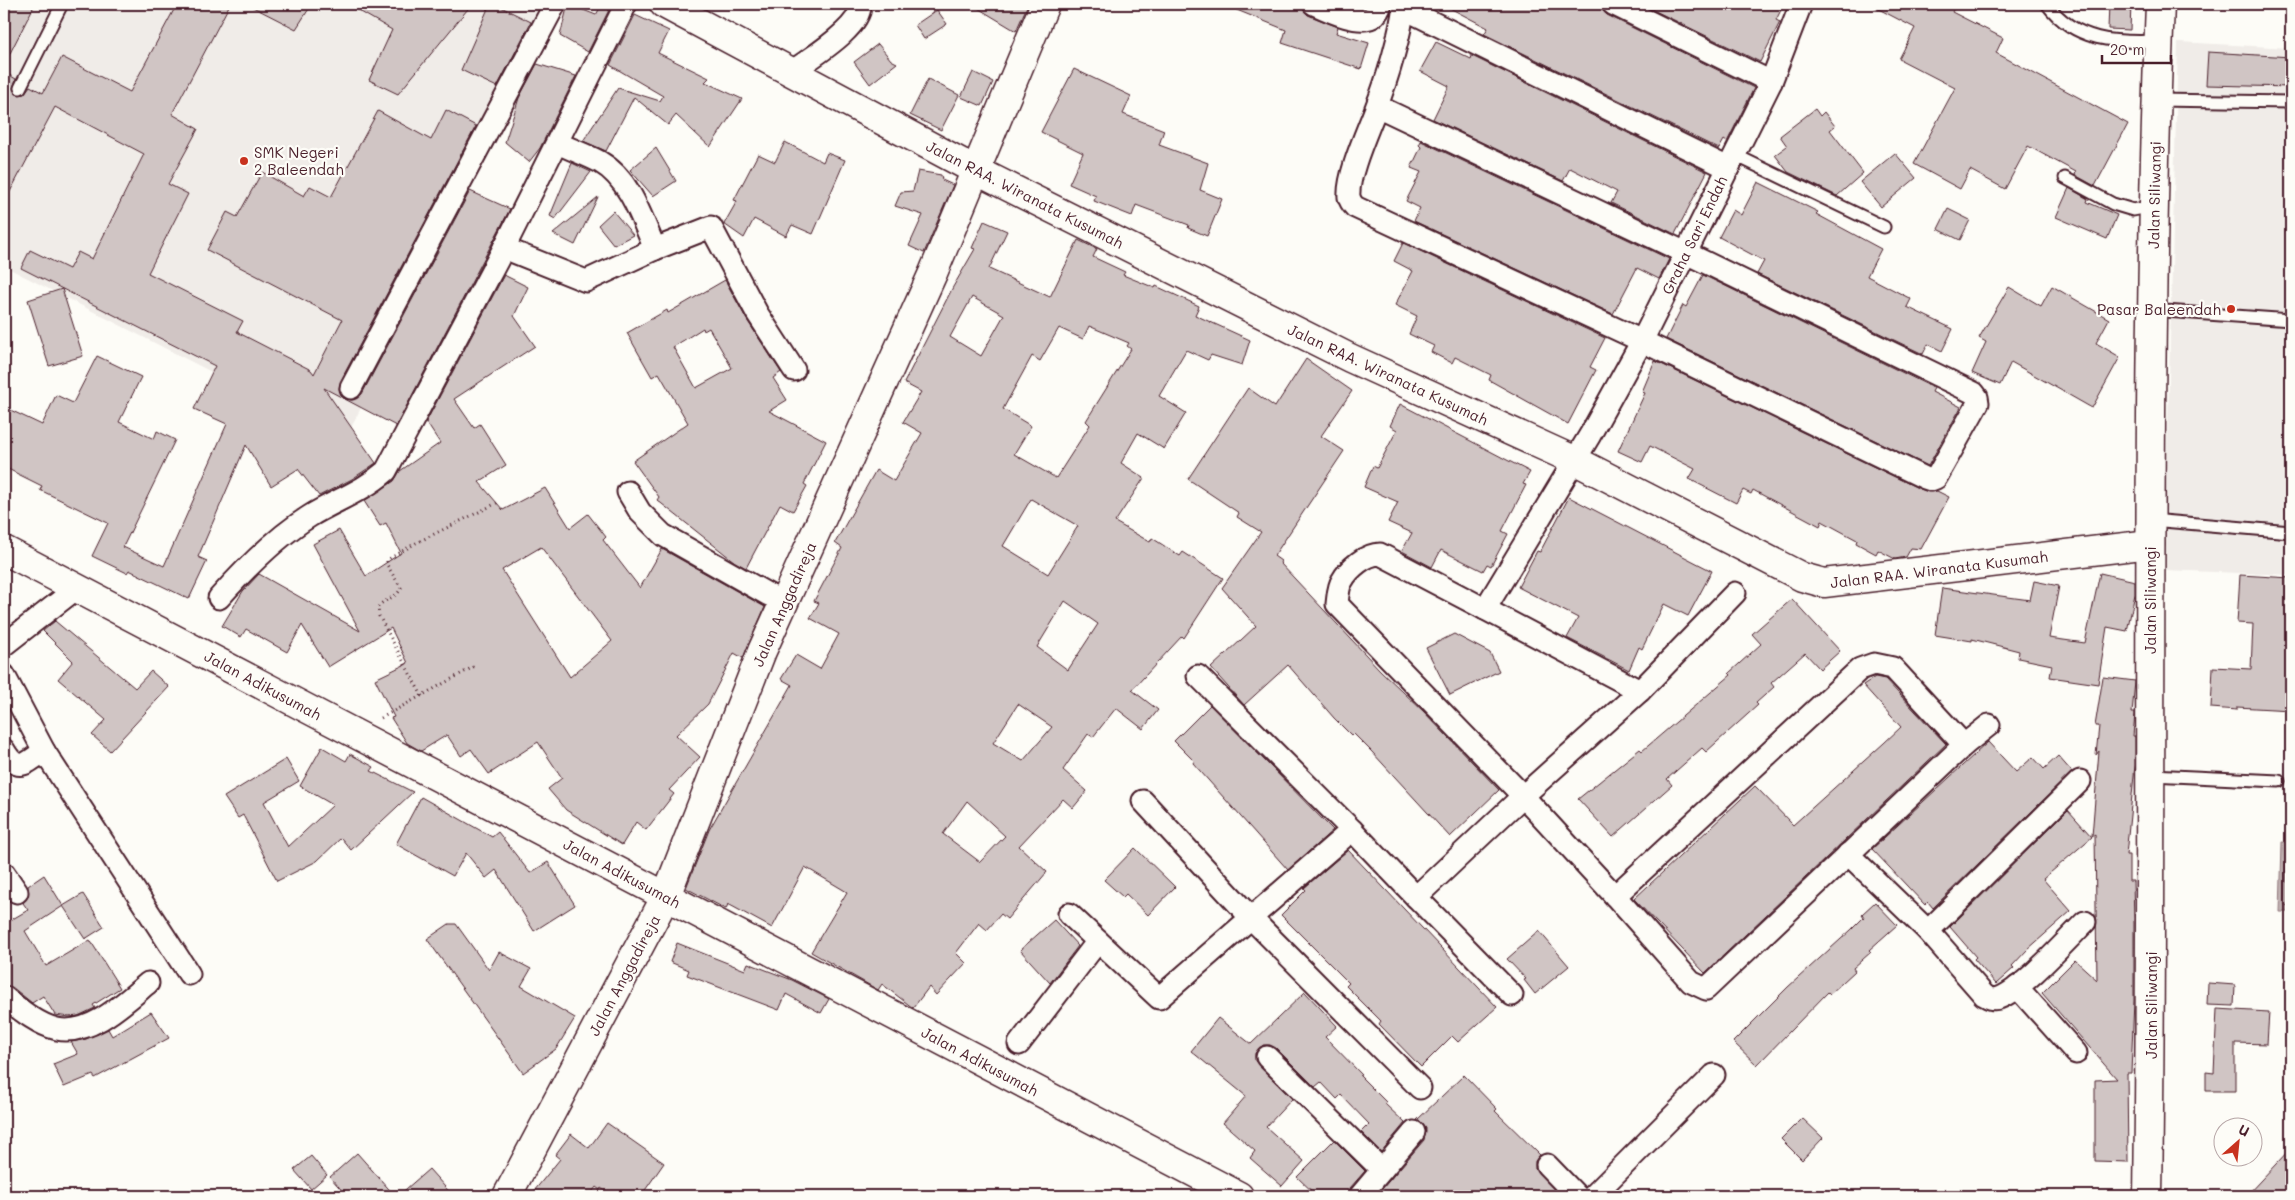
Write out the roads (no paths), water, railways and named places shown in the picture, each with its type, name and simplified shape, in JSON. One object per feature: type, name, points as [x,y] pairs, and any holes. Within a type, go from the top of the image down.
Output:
[{"type":"main road","name":"Jalan RAA. Wiranata Kusumah","points":[[664,4],[975,170],[1362,364],[1574,460],[1802,577],[1824,583],[2150,532]]},
{"type":"main road","name":"Jalan Anggadireja","points":[[507,1196],[666,896],[759,660],[932,273],[1046,4]]},
{"type":"main road","name":"Jalan Siliwangi","points":[[2148,1196],[2151,775],[2151,310],[2160,4]]},
{"type":"main road","name":"Jalan Adikusumah","points":[[4,550],[1239,1196]]},
{"type":"street","points":[[351,388],[555,4]]},
{"type":"street","points":[[219,598],[244,570],[308,517],[369,486],[386,471],[558,143],[626,4]]},
{"type":"street","points":[[792,71],[851,27],[858,17],[860,4]]},
{"type":"street","points":[[1314,4],[1338,15],[1365,20],[1376,15],[1381,4]]},
{"type":"street","points":[[1613,4],[1771,82]]},
{"type":"street","name":"Graha Sari Endah","points":[[1485,610],[1642,341],[1771,82],[1801,4]]},
{"type":"street","points":[[1377,106],[1974,392],[1978,403],[1936,478],[1931,480],[1642,341],[1354,207],[1349,196],[1353,174],[1377,106],[1404,6],[1730,161]]},
{"type":"street","points":[[558,143],[601,163],[621,180],[638,211],[655,249]]},
{"type":"street","points":[[504,248],[586,281],[709,226],[714,229],[757,313],[794,370]]},
{"type":"street","points":[[628,492],[640,512],[663,535],[784,602]]},
{"type":"street","points":[[1640,691],[1380,554],[1372,554],[1360,561],[1342,580],[1337,604],[1524,796],[1616,896],[1691,982],[1706,989],[1964,745],[1989,725]]},
{"type":"street","points":[[4,645],[77,588]]},
{"type":"street","points":[[1416,897],[1640,691],[1735,593]]},
{"type":"street","points":[[1616,896],[1860,669],[1874,664],[1893,668],[1964,745]]},
{"type":"street","points":[[4,675],[44,751],[189,974]]},
{"type":"street","points":[[1198,676],[1352,830],[1512,995]]},
{"type":"street","points":[[4,750],[11,762],[18,765],[24,765],[44,751]]},
{"type":"street","points":[[1928,931],[2080,781]]},
{"type":"street","points":[[1143,801],[1251,918],[1420,1088]]},
{"type":"street","points":[[1069,914],[1159,998],[1352,830]]},
{"type":"street","points":[[1848,854],[1928,931],[1984,995],[1998,999],[2017,987],[2085,922]]},
{"type":"street","points":[[4,873],[17,892]]},
{"type":"street","points":[[1019,1044],[1098,941]]},
{"type":"street","points":[[4,997],[47,1026],[58,1030],[69,1029],[84,1027],[102,1018],[148,983]]},
{"type":"street","points":[[2017,987],[2076,1053]]},
{"type":"street","points":[[1267,1057],[1382,1170]]},
{"type":"street","points":[[1593,1196],[1714,1075]]},
{"type":"street","points":[[1360,1196],[1414,1132]]},
{"type":"street","points":[[1547,1165],[1577,1196]]},
{"type":"lane","points":[[20,88],[62,4]]},
{"type":"lane","points":[[2046,4],[2054,14],[2089,37],[2118,42],[2159,41]]},
{"type":"lane","points":[[2157,100],[2291,102]]},
{"type":"lane","points":[[1730,161],[1884,227]]},
{"type":"lane","points":[[2065,178],[2112,204],[2133,210],[2154,206]]},
{"type":"lane","points":[[2151,310],[2291,320]]},
{"type":"lane","points":[[2150,532],[2291,532]]},
{"type":"lane","points":[[2151,775],[2279,782]]},
{"type":"water","points":[[2282,842],[2291,843],[2291,912],[2280,912]]},
{"type":"place","name":"SMK Negeri 2 Baleendah","points":[[244,161]]},
{"type":"place","name":"Pasar Baleendah","points":[[2231,309]]}]
